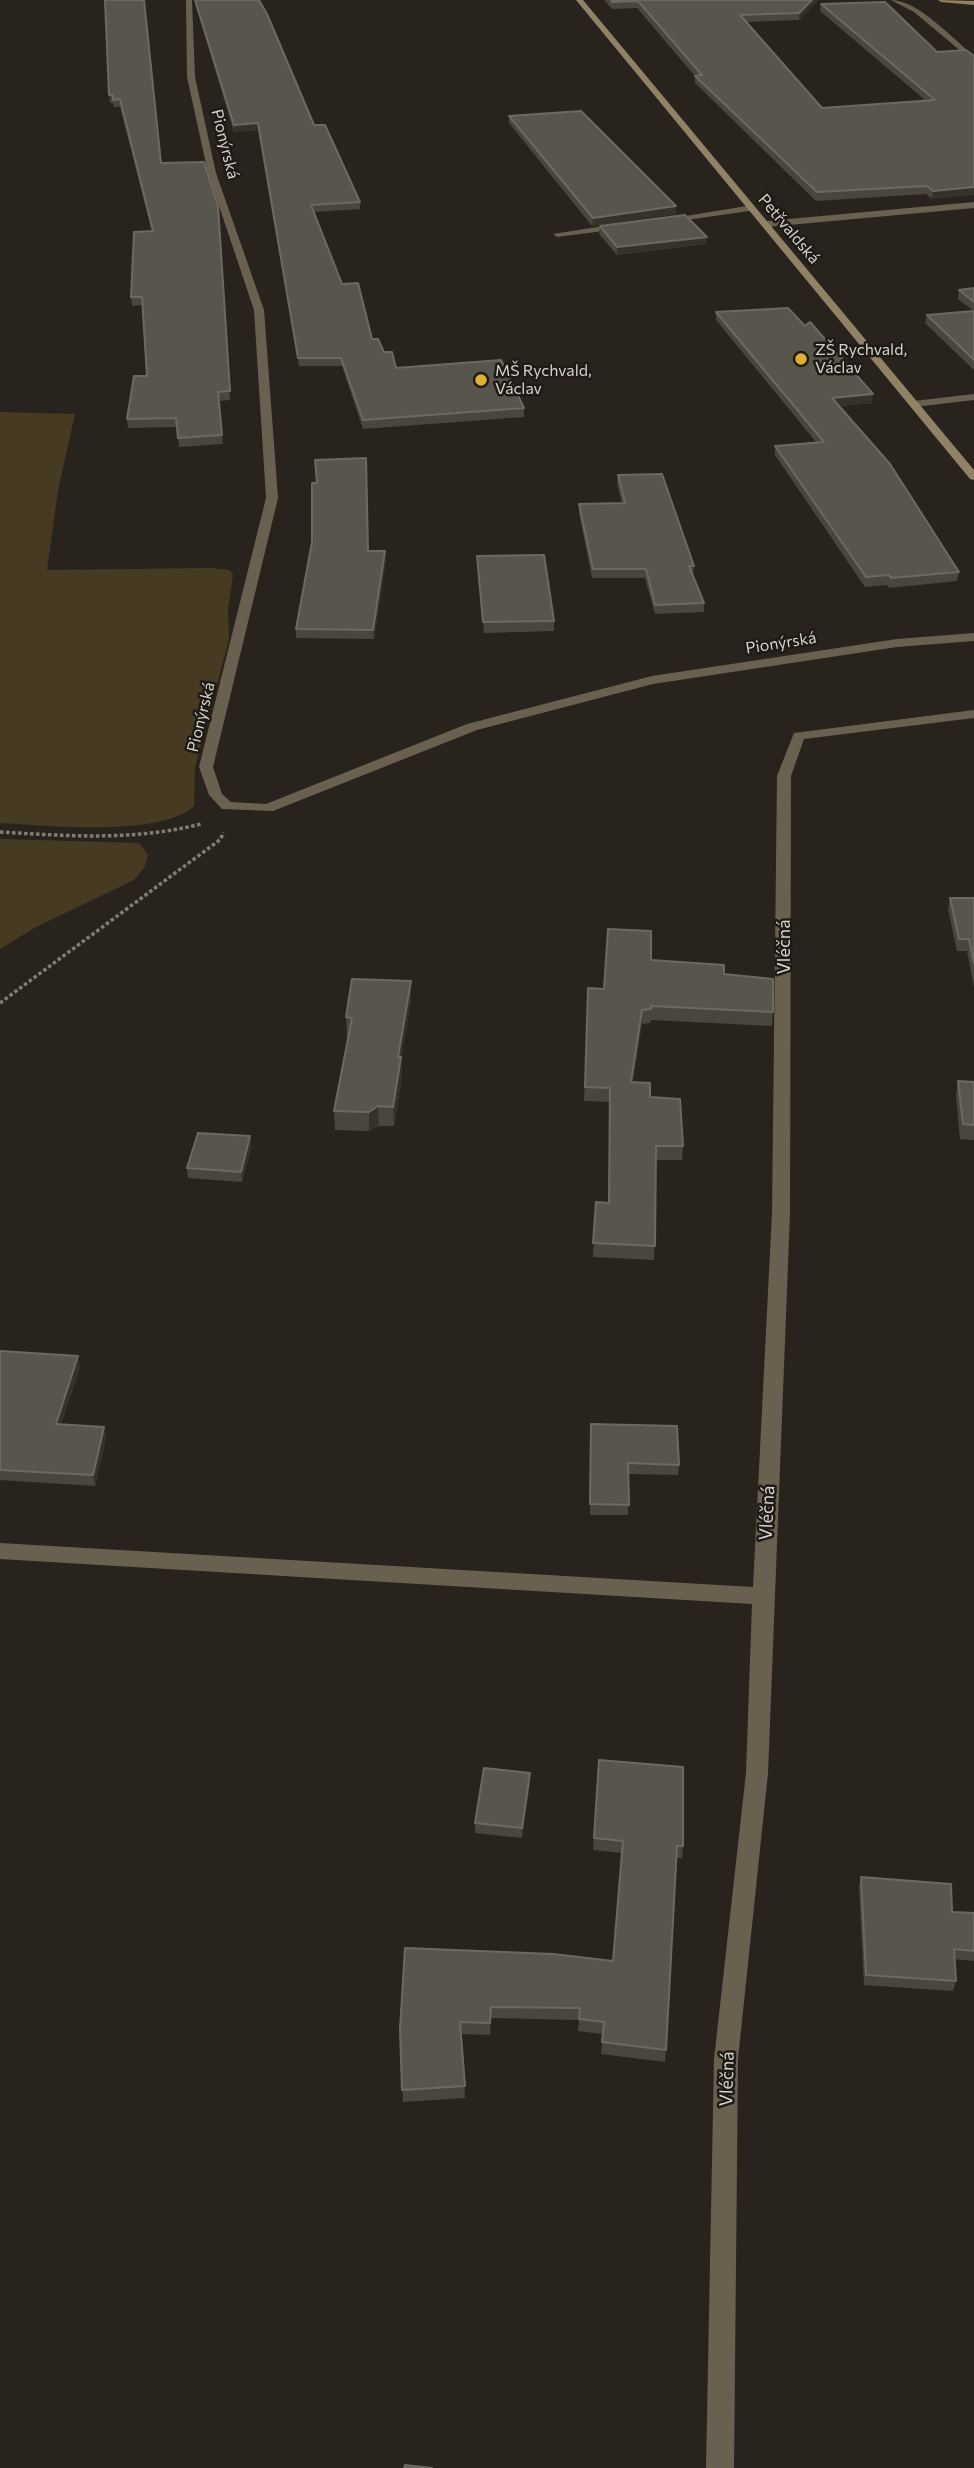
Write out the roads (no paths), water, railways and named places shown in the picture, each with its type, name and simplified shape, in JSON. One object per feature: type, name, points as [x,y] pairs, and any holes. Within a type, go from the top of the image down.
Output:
[{"type":"street","name":"Pionýrská","points":[[189,0],[191,77],[206,149],[259,310],[272,498],[206,767],[216,795],[227,806],[268,807],[472,727],[652,680],[897,643],[974,637]]},
{"type":"street","name":"Petřvaldská","points":[[579,0],[974,477]]},
{"type":"street","points":[[894,0],[916,11],[974,60]]},
{"type":"street","points":[[941,0],[974,3]]},
{"type":"street","points":[[766,224],[974,205]]},
{"type":"street","points":[[649,222],[753,208]]},
{"type":"street","points":[[557,234],[636,224]]},
{"type":"street","points":[[914,404],[974,397]]},
{"type":"street","name":"Vléčná","points":[[720,2468],[726,2059],[757,1773],[781,1213],[784,776],[799,736],[974,714]]},
{"type":"street","points":[[0,1551],[763,1596]]},
{"type":"place","name":"ZŠ Rychvald, Václav","points":[[801,359]]},
{"type":"place","name":"MŠ Rychvald, Václav","points":[[481,380]]}]
